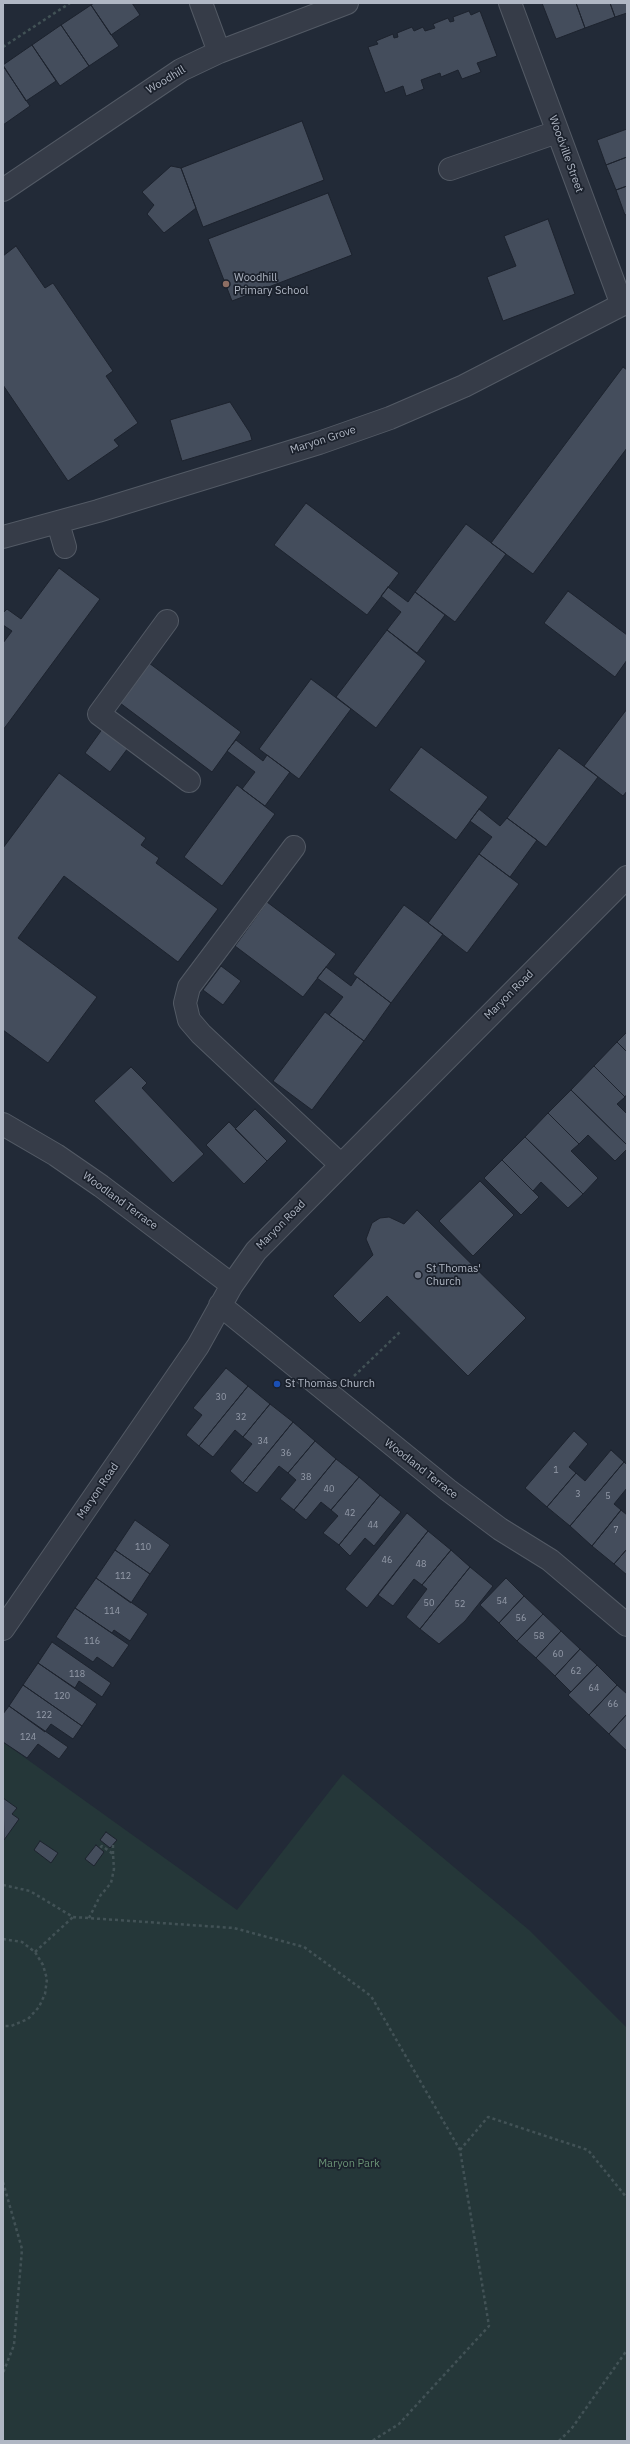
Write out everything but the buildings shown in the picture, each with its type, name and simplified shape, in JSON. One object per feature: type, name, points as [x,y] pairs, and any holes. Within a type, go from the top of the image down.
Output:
[{"type":"street","points":[[201,3],[219,52]]},
{"type":"street","name":"Woodhill","points":[[3,190],[148,90],[181,70],[219,52],[347,3]]},
{"type":"street","name":"Woodville Street","points":[[510,3],[624,304]]},
{"type":"street","points":[[450,169],[558,132]]},
{"type":"street","name":"Maryon Grove","points":[[3,537],[58,523],[319,443],[390,418],[464,386],[624,304]]},
{"type":"street","points":[[58,523],[66,547]]},
{"type":"street","points":[[167,622],[99,714],[189,781]]},
{"type":"street","points":[[294,847],[189,987],[185,1003],[189,1020],[201,1034],[341,1165]]},
{"type":"street","name":"Maryon Road","points":[[3,1629],[198,1346],[232,1285],[256,1251],[627,876]]},
{"type":"street","name":"Woodland Terrace","points":[[3,1124],[56,1155],[232,1285]]},
{"type":"street","name":"Woodland Terrace","points":[[220,1305],[448,1490],[500,1529],[550,1560],[627,1626]]},
{"type":"path","points":[[3,48],[70,3]]},
{"type":"path","points":[[350,1379],[400,1332]]},
{"type":"path","points":[[90,1918],[100,1896],[111,1884],[114,1869],[113,1845]]},
{"type":"path","points":[[100,1848],[102,1846],[113,1854]]},
{"type":"path","points":[[3,1886],[30,1891],[73,1917],[234,1928],[304,1947],[371,1996],[460,2150],[489,2326],[399,2424],[372,2441]]},
{"type":"path","points":[[35,1952],[73,1917]]},
{"type":"path","points":[[3,1939],[22,1942],[35,1952],[43,1965],[47,1979],[45,1994],[39,2007],[28,2019],[12,2026],[3,2026]]},
{"type":"path","points":[[460,2150],[488,2117],[588,2150],[627,2198]]},
{"type":"path","points":[[3,2182],[22,2249],[14,2345],[3,2373]]},
{"type":"path","points":[[558,2441],[572,2428],[627,2350]]},
{"type":"green space","name":"Maryon Park","points":[[3,1742],[237,1910],[343,1774],[529,1930],[627,2028],[627,2441],[3,2441]]},
{"type":"place","name":"Woodhill Primary School","points":[[226,284]]},
{"type":"place","name":"St Thomas' Church","points":[[418,1275]]},
{"type":"place","name":"St Thomas Church","points":[[277,1384]]}]
